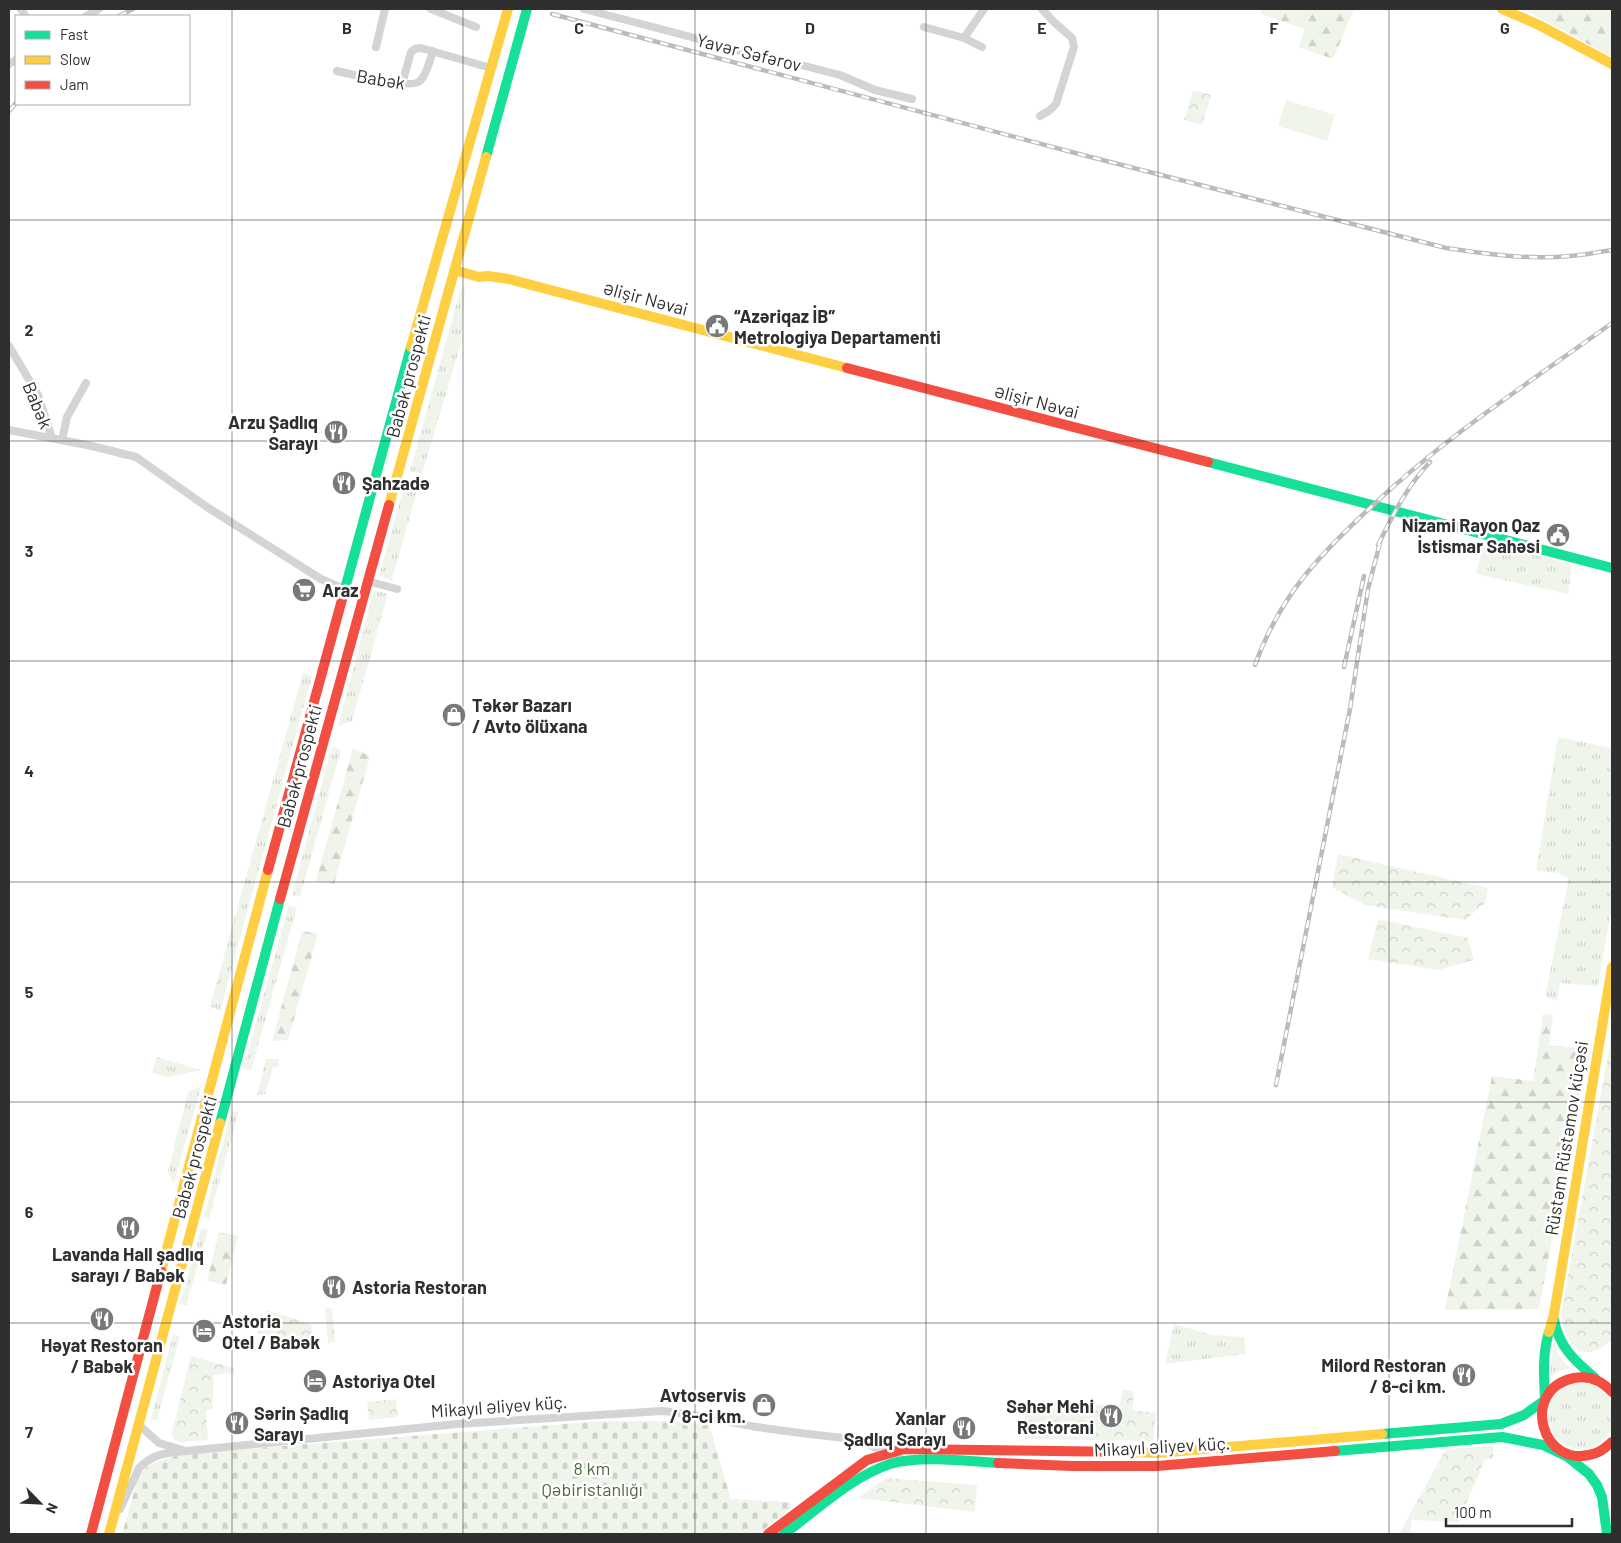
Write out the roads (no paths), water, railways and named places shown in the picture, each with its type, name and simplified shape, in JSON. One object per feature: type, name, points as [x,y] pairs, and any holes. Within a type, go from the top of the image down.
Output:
[{"type":"main road","name":"Babək prospekti","points":[[91,1534],[121,1428],[227,1021],[344,589],[508,9]]},
{"type":"main road","name":"Babək prospekti","points":[[109,1533],[367,581],[527,9]]},
{"type":"main road","points":[[1502,9],[1539,25],[1612,64]]},
{"type":"main road","name":"Əlişir Nəvai","points":[[454,270],[478,278],[488,276],[514,280],[1612,568]]},
{"type":"main road","points":[[286,802],[283,830],[259,918],[258,926],[261,929],[266,929],[270,925],[287,873]]},
{"type":"main road","points":[[225,1104],[229,1067],[258,962],[253,957],[246,964],[237,999],[227,1021]]},
{"type":"main road","name":"Rüstəm Rüstəmov küçəsi","points":[[1554,1314],[1612,967]]},
{"type":"main road","points":[[1554,1314],[1556,1333],[1562,1346],[1575,1361],[1612,1392]]},
{"type":"main road","points":[[1554,1314],[1545,1346],[1543,1366],[1545,1400],[1542,1409],[1543,1429],[1547,1438],[1561,1452],[1592,1477],[1604,1507],[1607,1534]]},
{"type":"main road","points":[[768,1534],[842,1476],[867,1460],[904,1449],[937,1447],[1158,1453],[1501,1424],[1527,1415],[1545,1400],[1561,1382],[1572,1378],[1584,1377],[1612,1383]]},
{"type":"main road","name":"Mikayıl Əliyev küç.","points":[[784,1534],[862,1476],[891,1464],[906,1461],[936,1460],[1072,1466],[1157,1466],[1502,1437],[1530,1442],[1561,1452]]},
{"type":"main road","points":[[1561,1452],[1583,1457],[1600,1452],[1612,1442]]},
{"type":"main road","points":[[1606,1523],[1612,1507]]},
{"type":"street","points":[[88,15],[99,9]]},
{"type":"street","name":"Babək","points":[[376,47],[385,9]]},
{"type":"street","points":[[431,9],[476,27]]},
{"type":"street","name":"Yavər Səfərov","points":[[584,9],[727,48],[840,75],[875,90],[912,98]]},
{"type":"street","points":[[964,38],[984,9]]},
{"type":"street","points":[[1040,116],[1056,104],[1074,48],[1072,38],[1042,9]]},
{"type":"street","points":[[924,27],[964,38],[982,47]]},
{"type":"street","points":[[402,84],[411,52],[415,49],[421,48],[433,51],[490,68]]},
{"type":"street","name":"Babək","points":[[337,71],[402,84],[417,84],[421,81],[433,51]]},
{"type":"street","name":"Babək","points":[[9,346],[38,395],[52,438]]},
{"type":"street","name":"Babək","points":[[62,440],[67,417],[86,383]]},
{"type":"street","points":[[9,430],[92,446],[136,457],[207,507],[322,579],[344,589]]},
{"type":"street","points":[[367,581],[397,589]]},
{"type":"street","name":"Mikayıl Əliyev küç.","points":[[109,1533],[139,1468],[155,1455],[186,1450],[457,1424],[646,1412],[681,1413],[812,1436],[937,1447]]},
{"type":"street","points":[[139,1425],[158,1443],[186,1450]]},
{"type":"street","points":[[860,1441],[906,1461]]},
{"type":"street","points":[[860,1441],[869,1452],[867,1460]]},
{"type":"railway","points":[[121,15],[133,9]]},
{"type":"railway","points":[[552,14],[1079,154],[1446,248],[1523,257],[1575,256],[1612,250]]},
{"type":"railway","points":[[9,111],[15,104]]},
{"type":"railway","points":[[1255,665],[1276,618],[1302,578],[1352,525],[1428,457],[1612,323]]},
{"type":"railway","points":[[1378,545],[1407,491],[1430,462]]},
{"type":"railway","points":[[1276,1085],[1350,709],[1368,589],[1381,539]]},
{"type":"railway","points":[[1344,667],[1364,576]]},
{"type":"place","name":"“Azəriqaz İB” Metrologiya Departamenti","points":[[717,326]]},
{"type":"place","name":"Arzu Şadlıq Sarayı","points":[[336,432]]},
{"type":"place","name":"Şahzadə","points":[[344,483]]},
{"type":"place","name":"Nizami Rayon Qaz İstismar Sahəsi","points":[[1558,535]]},
{"type":"place","name":"Araz","points":[[304,590]]},
{"type":"place","name":"Təkər Bazarı / Avto ölüxana","points":[[454,715]]},
{"type":"place","name":"Lavanda Hall şadlıq sarayı / Babək","points":[[128,1228]]},
{"type":"place","name":"Astoria Restoran","points":[[334,1287]]},
{"type":"place","name":"Həyat Restoran / Babək","points":[[102,1319]]},
{"type":"place","name":"Astoria Otel / Babək","points":[[204,1331]]},
{"type":"place","name":"Milord Restoran / 8-ci km.","points":[[1464,1375]]},
{"type":"place","name":"Astoriya Otel","points":[[315,1381]]},
{"type":"place","name":"Avtoservis / 8-ci km.","points":[[764,1405]]},
{"type":"place","name":"Səhər Mehi Restorani","points":[[1111,1416]]},
{"type":"place","name":"Sərin Şadlıq Sarayı","points":[[237,1423]]},
{"type":"place","name":"Xanlar Şadlıq Sarayı","points":[[964,1428]]},
{"type":"park label","name":"8 km Qəbiristanlığı","points":[[592,1478]]}]
